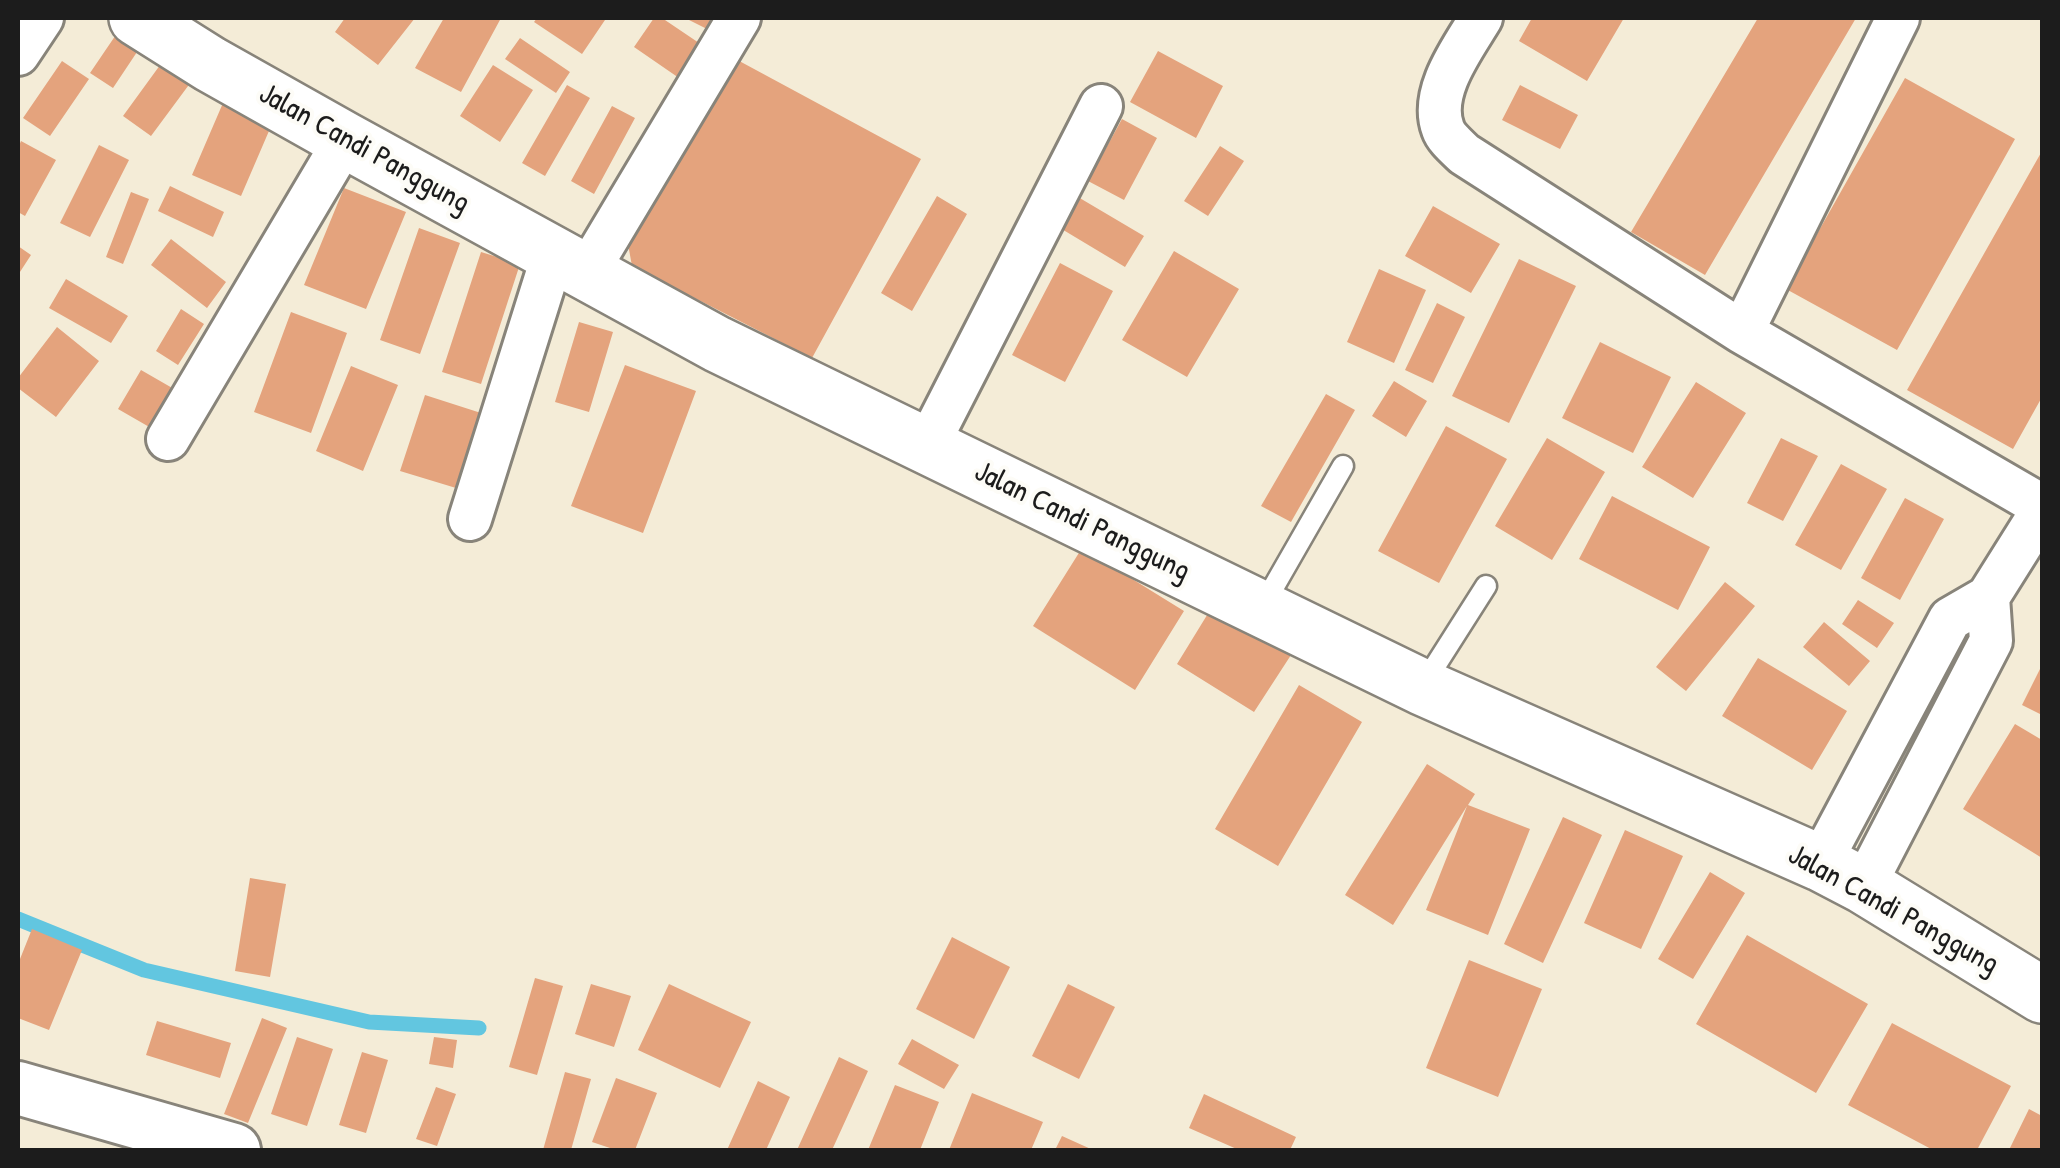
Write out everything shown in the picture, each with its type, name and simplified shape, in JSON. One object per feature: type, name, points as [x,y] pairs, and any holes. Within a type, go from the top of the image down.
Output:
[{"type":"main road","name":"Jalan Candi Panggung","points":[[137,18],[345,140],[717,344],[1422,687],[1842,875],[2042,995]]},
{"type":"street","points":[[18,54],[42,18]]},
{"type":"street","points":[[470,519],[570,262],[738,18]]},
{"type":"street","points":[[1481,18],[1451,68],[1440,103],[1443,130],[1464,154],[1742,332],[2042,508],[1988,597],[1950,619],[1842,875]]},
{"type":"street","points":[[1742,332],[1898,18]]},
{"type":"street","points":[[926,446],[1100,106]]},
{"type":"street","points":[[168,438],[345,140]]},
{"type":"street","points":[[18,1088],[234,1150]]},
{"type":"lane","points":[[1260,610],[1343,466]]},
{"type":"lane","points":[[1422,687],[1486,586]]},
{"type":"building","points":[[345,18],[415,18],[378,65],[335,32]]},
{"type":"building","points":[[444,18],[501,18],[461,92],[415,68]]},
{"type":"building","points":[[537,18],[605,20],[582,54],[534,22]]},
{"type":"building","points":[[654,18],[662,18],[702,45],[679,78],[634,47]]},
{"type":"building","points":[[685,18],[716,18],[709,30]]},
{"type":"building","points":[[1532,18],[1624,18],[1587,81],[1519,41]]},
{"type":"building","points":[[1758,18],[1856,18],[1705,275],[1631,232]]},
{"type":"building","points":[[126,20],[149,34],[113,88],[90,73]]},
{"type":"building","points":[[520,38],[570,72],[556,93],[505,59]]},
{"type":"building","points":[[1158,51],[1223,86],[1196,138],[1130,102]]},
{"type":"building","points":[[730,56],[921,159],[812,358],[632,266],[628,244]]},
{"type":"building","points":[[62,61],[89,79],[50,136],[23,118]]},
{"type":"building","points":[[163,61],[191,82],[151,136],[123,116]]},
{"type":"building","points":[[493,65],[533,90],[500,142],[460,116]]},
{"type":"building","points":[[1905,78],[2015,139],[1897,350],[1786,289]]},
{"type":"building","points":[[567,85],[590,98],[545,176],[522,163]]},
{"type":"building","points":[[1520,85],[1578,115],[1560,149],[1502,120]]},
{"type":"building","points":[[226,96],[275,117],[241,196],[192,175]]},
{"type":"building","points":[[612,106],[635,118],[594,194],[571,181]]},
{"type":"building","points":[[1122,119],[1157,138],[1124,200],[1088,181]]},
{"type":"building","points":[[21,141],[56,160],[25,216],[18,212]]},
{"type":"building","points":[[99,145],[129,160],[90,237],[60,223]]},
{"type":"building","points":[[1220,146],[1244,161],[1208,216],[1184,201]]},
{"type":"building","points":[[2042,151],[2042,397],[2013,449],[1907,390]]},
{"type":"building","points":[[170,186],[224,212],[213,237],[158,211]]},
{"type":"building","points":[[344,188],[406,212],[366,309],[304,285]]},
{"type":"building","points":[[131,192],[149,199],[123,264],[106,257]]},
{"type":"building","points":[[937,196],[967,214],[912,311],[881,293]]},
{"type":"building","points":[[1078,197],[1144,236],[1125,267],[1060,228]]},
{"type":"building","points":[[1433,206],[1500,244],[1471,293],[1405,256]]},
{"type":"building","points":[[419,228],[460,243],[420,354],[380,340]]},
{"type":"building","points":[[171,239],[226,282],[207,308],[151,265]]},
{"type":"building","points":[[18,246],[31,255],[18,275]]},
{"type":"building","points":[[1174,251],[1239,289],[1187,377],[1122,340]]},
{"type":"building","points":[[481,252],[520,264],[481,384],[442,372]]},
{"type":"building","points":[[1519,259],[1576,286],[1509,423],[1452,396]]},
{"type":"building","points":[[1060,263],[1113,291],[1065,382],[1012,355]]},
{"type":"building","points":[[1379,269],[1426,290],[1394,363],[1347,342]]},
{"type":"building","points":[[66,279],[128,316],[111,343],[49,308]]},
{"type":"building","points":[[1437,303],[1465,317],[1433,383],[1405,370]]},
{"type":"building","points":[[181,309],[204,324],[178,365],[156,351]]},
{"type":"building","points":[[291,312],[347,333],[311,433],[254,412]]},
{"type":"building","points":[[579,322],[613,332],[589,412],[555,402]]},
{"type":"building","points":[[57,327],[99,361],[56,417],[18,388],[18,378]]},
{"type":"building","points":[[1600,342],[1671,377],[1633,453],[1562,418]]},
{"type":"building","points":[[625,365],[696,391],[643,533],[571,506]]},
{"type":"building","points":[[351,366],[398,385],[363,471],[316,451]]},
{"type":"building","points":[[141,370],[174,389],[151,428],[118,409]]},
{"type":"building","points":[[1394,381],[1427,401],[1406,437],[1372,416]]},
{"type":"building","points":[[1696,382],[1746,413],[1693,498],[1642,467]]},
{"type":"building","points":[[1326,394],[1355,410],[1291,522],[1261,506]]},
{"type":"building","points":[[425,395],[481,413],[456,488],[400,471]]},
{"type":"building","points":[[1446,426],[1507,459],[1439,583],[1378,551]]},
{"type":"building","points":[[1547,438],[1605,472],[1552,560],[1495,526]]},
{"type":"building","points":[[1781,438],[1818,456],[1783,521],[1747,503]]},
{"type":"building","points":[[1841,464],[1887,489],[1841,570],[1795,545]]},
{"type":"building","points":[[1612,496],[1710,547],[1678,610],[1579,559]]},
{"type":"building","points":[[1905,498],[1944,519],[1900,600],[1861,578]]},
{"type":"building","points":[[1082,548],[1184,611],[1135,690],[1033,626]]},
{"type":"building","points":[[1725,582],[1755,606],[1686,691],[1656,667]]},
{"type":"building","points":[[1858,600],[1894,623],[1877,648],[1842,624]]},
{"type":"building","points":[[1212,607],[1291,655],[1254,712],[1177,664]]},
{"type":"building","points":[[1824,622],[1870,661],[1849,686],[1803,647]]},
{"type":"building","points":[[1758,658],[1847,711],[1812,770],[1722,716]]},
{"type":"building","points":[[2042,665],[2042,715],[2022,705]]},
{"type":"building","points":[[1299,685],[1362,722],[1278,866],[1215,829]]},
{"type":"building","points":[[2015,724],[2042,740],[2042,858],[1963,809]]},
{"type":"building","points":[[1427,764],[1475,794],[1468,805],[1530,829],[1488,935],[1426,910],[1467,806],[1393,925],[1345,895]]},
{"type":"building","points":[[1563,817],[1602,835],[1543,963],[1504,944]]},
{"type":"building","points":[[1625,830],[1683,856],[1641,949],[1584,923]]},
{"type":"building","points":[[1710,872],[1745,893],[1693,979],[1658,959]]},
{"type":"building","points":[[250,878],[286,884],[270,977],[235,971]]},
{"type":"building","points":[[32,929],[82,950],[49,1030],[18,1018],[18,964]]},
{"type":"building","points":[[1747,935],[1868,1004],[1816,1093],[1696,1024]]},
{"type":"building","points":[[952,937],[1010,967],[974,1039],[916,1009]]},
{"type":"building","points":[[1469,960],[1542,989],[1498,1097],[1426,1068]]},
{"type":"building","points":[[535,978],[563,986],[537,1075],[509,1067]]},
{"type":"building","points":[[591,984],[631,996],[614,1047],[575,1034]]},
{"type":"building","points":[[669,984],[751,1022],[720,1088],[638,1050]]},
{"type":"building","points":[[1068,984],[1115,1007],[1079,1079],[1032,1056]]},
{"type":"building","points":[[262,1018],[287,1028],[248,1123],[224,1114]]},
{"type":"building","points":[[157,1021],[231,1043],[220,1078],[146,1055]]},
{"type":"building","points":[[1892,1023],[2011,1086],[1977,1150],[1933,1150],[1848,1105]]},
{"type":"building","points":[[297,1037],[333,1049],[307,1126],[271,1114]]},
{"type":"building","points":[[434,1037],[457,1040],[453,1068],[429,1064]]},
{"type":"building","points":[[912,1039],[959,1065],[944,1089],[898,1064]]},
{"type":"building","points":[[362,1052],[388,1060],[366,1133],[339,1125]]},
{"type":"building","points":[[839,1057],[868,1071],[832,1150],[797,1150]]},
{"type":"building","points":[[565,1072],[591,1079],[571,1150],[543,1150]]},
{"type":"building","points":[[616,1078],[657,1093],[635,1150],[616,1150],[592,1142]]},
{"type":"building","points":[[758,1081],[790,1097],[766,1150],[727,1150]]},
{"type":"building","points":[[895,1085],[939,1102],[920,1150],[868,1150]]},
{"type":"building","points":[[436,1087],[456,1094],[437,1146],[416,1139]]},
{"type":"building","points":[[972,1093],[1043,1122],[1031,1150],[949,1150]]},
{"type":"building","points":[[1204,1094],[1296,1137],[1290,1150],[1239,1150],[1189,1128]]},
{"type":"building","points":[[2029,1109],[2042,1116],[2042,1150],[2009,1150]]},
{"type":"building","points":[[1062,1136],[1093,1150],[1055,1150]]},
{"type":"waterway","points":[[18,919],[144,970],[369,1022],[479,1028]]}]
